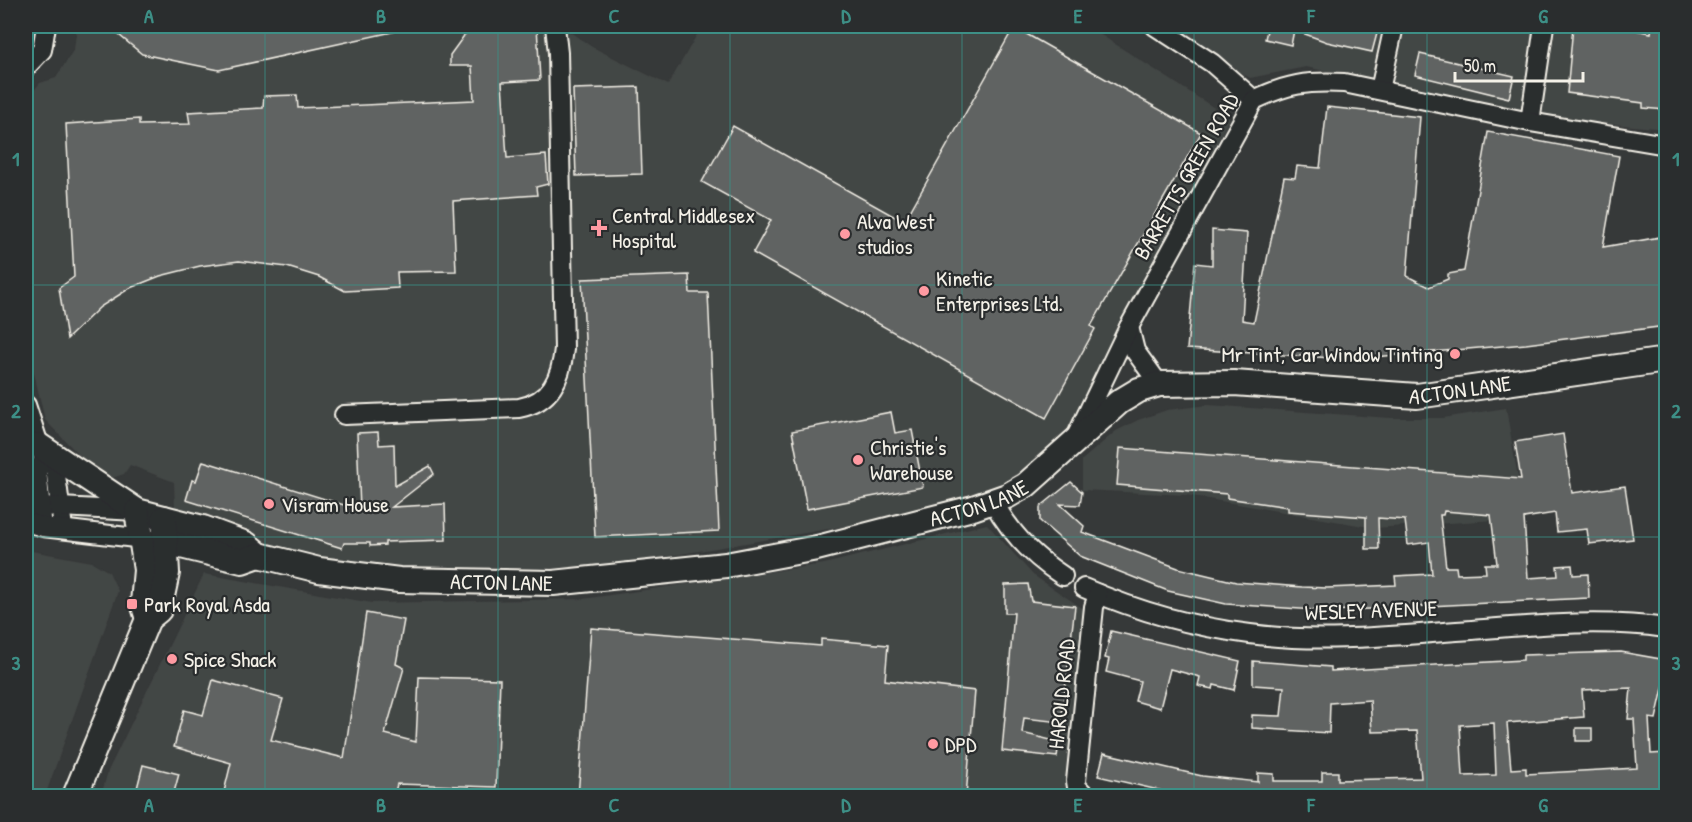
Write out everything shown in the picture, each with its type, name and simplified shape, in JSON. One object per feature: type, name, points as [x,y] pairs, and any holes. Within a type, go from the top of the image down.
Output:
[{"type":"main road","name":"ACTON LANE","points":[[41,452],[137,511],[203,528],[246,544],[259,555],[319,570],[399,580],[553,583],[738,563],[817,548],[993,501],[1026,485],[1119,402],[1139,390],[1159,384],[1234,382],[1417,396],[1666,360]]},
{"type":"main road","points":[[75,796],[148,619],[159,610],[164,591],[154,540],[137,511]]},
{"type":"main road","points":[[154,540],[164,518]]},
{"type":"main road","name":"ACTON LANE","points":[[154,540],[242,561],[259,555]]},
{"type":"street","points":[[26,67],[42,50],[46,26]]},
{"type":"street","points":[[344,415],[519,408],[532,406],[540,401],[556,383],[562,370],[564,349],[558,53],[555,26]]},
{"type":"street","points":[[1155,26],[1212,63],[1254,100]]},
{"type":"street","points":[[1380,90],[1394,26]]},
{"type":"street","points":[[1530,122],[1544,26]]},
{"type":"street","name":"BARRETTS GREEN ROAD","points":[[1074,442],[1129,327],[1254,100],[1291,84],[1318,81],[1380,90],[1530,122],[1666,145]]},
{"type":"street","points":[[1129,327],[1135,351],[1159,384]]},
{"type":"street","points":[[26,405],[41,452],[55,468],[63,528]]},
{"type":"street","points":[[41,452],[33,508],[34,525],[154,540]]},
{"type":"street","points":[[993,501],[1006,526],[1030,551],[1063,576]]},
{"type":"street","points":[[33,508],[137,511]]},
{"type":"street","name":"WESLEY AVENUE","points":[[1091,591],[1201,625],[1250,634],[1291,637],[1394,635],[1564,623],[1612,622],[1666,628]]},
{"type":"street","name":"HAROLD ROAD","points":[[1086,796],[1077,787],[1076,781],[1094,607],[1091,591]]},
{"type":"shaded area","name":"Central Middlesex Hospital","points":[[77,26],[561,26],[592,47],[668,85],[702,26],[1087,26],[1230,118],[1066,432],[987,502],[581,571],[383,567],[267,550],[175,508],[174,482],[130,465],[124,474],[112,478],[88,464],[45,420],[26,339],[26,100],[40,83],[56,78],[74,49]]},
{"type":"shaded area","points":[[1158,26],[1666,26],[1666,129],[1547,118],[1306,67],[1250,78]]},
{"type":"shaded area","points":[[1208,405],[1391,418],[1443,418],[1506,408],[1525,518],[1375,528],[1186,495],[1082,490],[1082,460],[1116,431],[1167,410]]},
{"type":"shaded area","points":[[987,524],[1033,575],[1085,610],[1066,777],[1079,796],[101,796],[108,771],[204,574],[372,603],[583,599],[824,564]]},
{"type":"shaded area","points":[[26,550],[92,562],[109,572],[118,591],[45,796],[26,796]]},
{"type":"building","points":[[108,26],[396,26],[397,31],[219,70],[142,54]]},
{"type":"building","points":[[471,26],[537,26],[540,80],[502,82],[507,158],[546,155],[548,184],[536,187],[537,195],[453,201],[456,271],[397,272],[398,288],[345,291],[319,277],[287,267],[239,261],[200,266],[160,276],[130,288],[100,307],[67,339],[59,288],[74,277],[66,124],[139,119],[139,125],[190,124],[188,112],[263,108],[264,96],[297,95],[298,108],[474,100],[472,66],[450,66],[450,55]]},
{"type":"building","points":[[1268,26],[1379,26],[1372,52],[1327,42],[1294,30],[1291,45],[1265,39]]},
{"type":"building","points":[[1573,26],[1615,26],[1651,33],[1652,26],[1666,26],[1666,110],[1643,108],[1643,103],[1567,93]]},
{"type":"building","points":[[1014,27],[1201,133],[1091,326],[1095,329],[1046,418],[753,253],[771,220],[702,182],[733,126],[904,222]]},
{"type":"building","points":[[1420,54],[1514,76],[1509,98],[1415,75]]},
{"type":"building","points":[[639,87],[642,174],[576,176],[573,89]]},
{"type":"building","points":[[1327,107],[1420,117],[1407,276],[1429,287],[1448,279],[1448,274],[1464,271],[1488,132],[1619,156],[1603,247],[1666,236],[1666,326],[1526,344],[1350,359],[1187,349],[1195,263],[1212,265],[1212,230],[1247,233],[1242,320],[1254,322],[1284,177],[1295,178],[1297,166],[1320,168]]},
{"type":"building","points":[[689,275],[690,293],[708,293],[719,531],[595,537],[582,279]]},
{"type":"building","name":"Christie's Warehouse","points":[[891,412],[895,433],[912,430],[923,487],[807,509],[792,431]]},
{"type":"building","points":[[378,432],[379,445],[394,444],[395,486],[430,466],[434,474],[392,507],[445,504],[446,540],[385,542],[385,545],[370,546],[370,543],[344,543],[342,548],[186,500],[192,480],[196,481],[203,461],[360,510],[357,433]]},
{"type":"building","points":[[1563,434],[1572,493],[1625,486],[1633,539],[1589,544],[1587,529],[1557,532],[1555,513],[1524,518],[1528,578],[1558,576],[1557,566],[1572,565],[1573,575],[1588,574],[1589,598],[1330,611],[1226,604],[1168,591],[1080,556],[1040,521],[1040,507],[1071,482],[1082,492],[1080,505],[1060,504],[1084,526],[1082,532],[1178,568],[1236,582],[1327,588],[1396,585],[1395,576],[1432,574],[1429,542],[1408,545],[1405,520],[1378,518],[1379,549],[1366,549],[1366,517],[1288,511],[1288,507],[1227,498],[1227,494],[1117,485],[1120,448],[1521,479],[1515,442]],"holes":[[[1444,511],[1491,515],[1497,564],[1485,564],[1486,573],[1457,574],[1456,567],[1446,567],[1440,515],[1443,515]]]},
{"type":"building","points":[[1028,584],[1031,601],[1075,606],[1061,722],[1024,718],[1022,733],[1059,742],[1057,757],[1002,751],[1014,613],[1005,613],[1005,585]]},
{"type":"building","points":[[366,613],[404,620],[396,664],[404,668],[385,734],[416,742],[419,677],[500,679],[496,787],[397,784],[394,796],[223,796],[231,763],[174,747],[184,710],[203,715],[213,680],[283,699],[271,740],[344,758]]},
{"type":"building","points":[[591,628],[821,646],[821,639],[888,645],[885,680],[975,691],[966,796],[578,796]]},
{"type":"building","points":[[1111,631],[1240,661],[1234,690],[1214,685],[1213,689],[1198,686],[1200,677],[1170,669],[1160,708],[1135,701],[1140,681],[1106,672],[1109,659],[1105,658]]},
{"type":"building","points":[[1621,652],[1666,660],[1666,684],[1664,684],[1656,719],[1649,718],[1651,754],[1666,753],[1666,792],[1540,796],[1184,796],[1098,776],[1104,753],[1202,776],[1258,782],[1258,773],[1274,774],[1274,781],[1322,781],[1322,772],[1338,772],[1338,780],[1421,778],[1417,731],[1372,732],[1370,700],[1330,703],[1329,733],[1252,728],[1252,715],[1281,716],[1284,687],[1253,685],[1253,661],[1331,667],[1331,671],[1523,660],[1523,655]],"holes":[[[1631,688],[1628,719],[1634,719],[1637,768],[1526,774],[1526,768],[1511,769],[1507,723],[1584,717],[1582,690]],[[1494,723],[1496,775],[1463,776],[1460,725]]]},
{"type":"building","points":[[1576,728],[1592,728],[1592,741],[1576,741]]},
{"type":"building","points":[[143,765],[179,774],[173,796],[135,796]]},
{"type":"place","name":"Central Middlesex Hospital","points":[[599,228]]},
{"type":"place","name":"Alva West studios","points":[[845,234]]},
{"type":"place","name":"Kinetic Enterprises Ltd.","points":[[924,291]]},
{"type":"place","name":"Mr Tint, Car Window Tinting","points":[[1455,354]]},
{"type":"place","name":"Christie's Warehouse","points":[[858,460]]},
{"type":"place","name":"Visram House","points":[[269,504]]},
{"type":"place","name":"Park Royal Asda","points":[[132,604]]},
{"type":"place","name":"Spice Shack","points":[[172,659]]},
{"type":"place","name":"DPD","points":[[933,744]]}]
